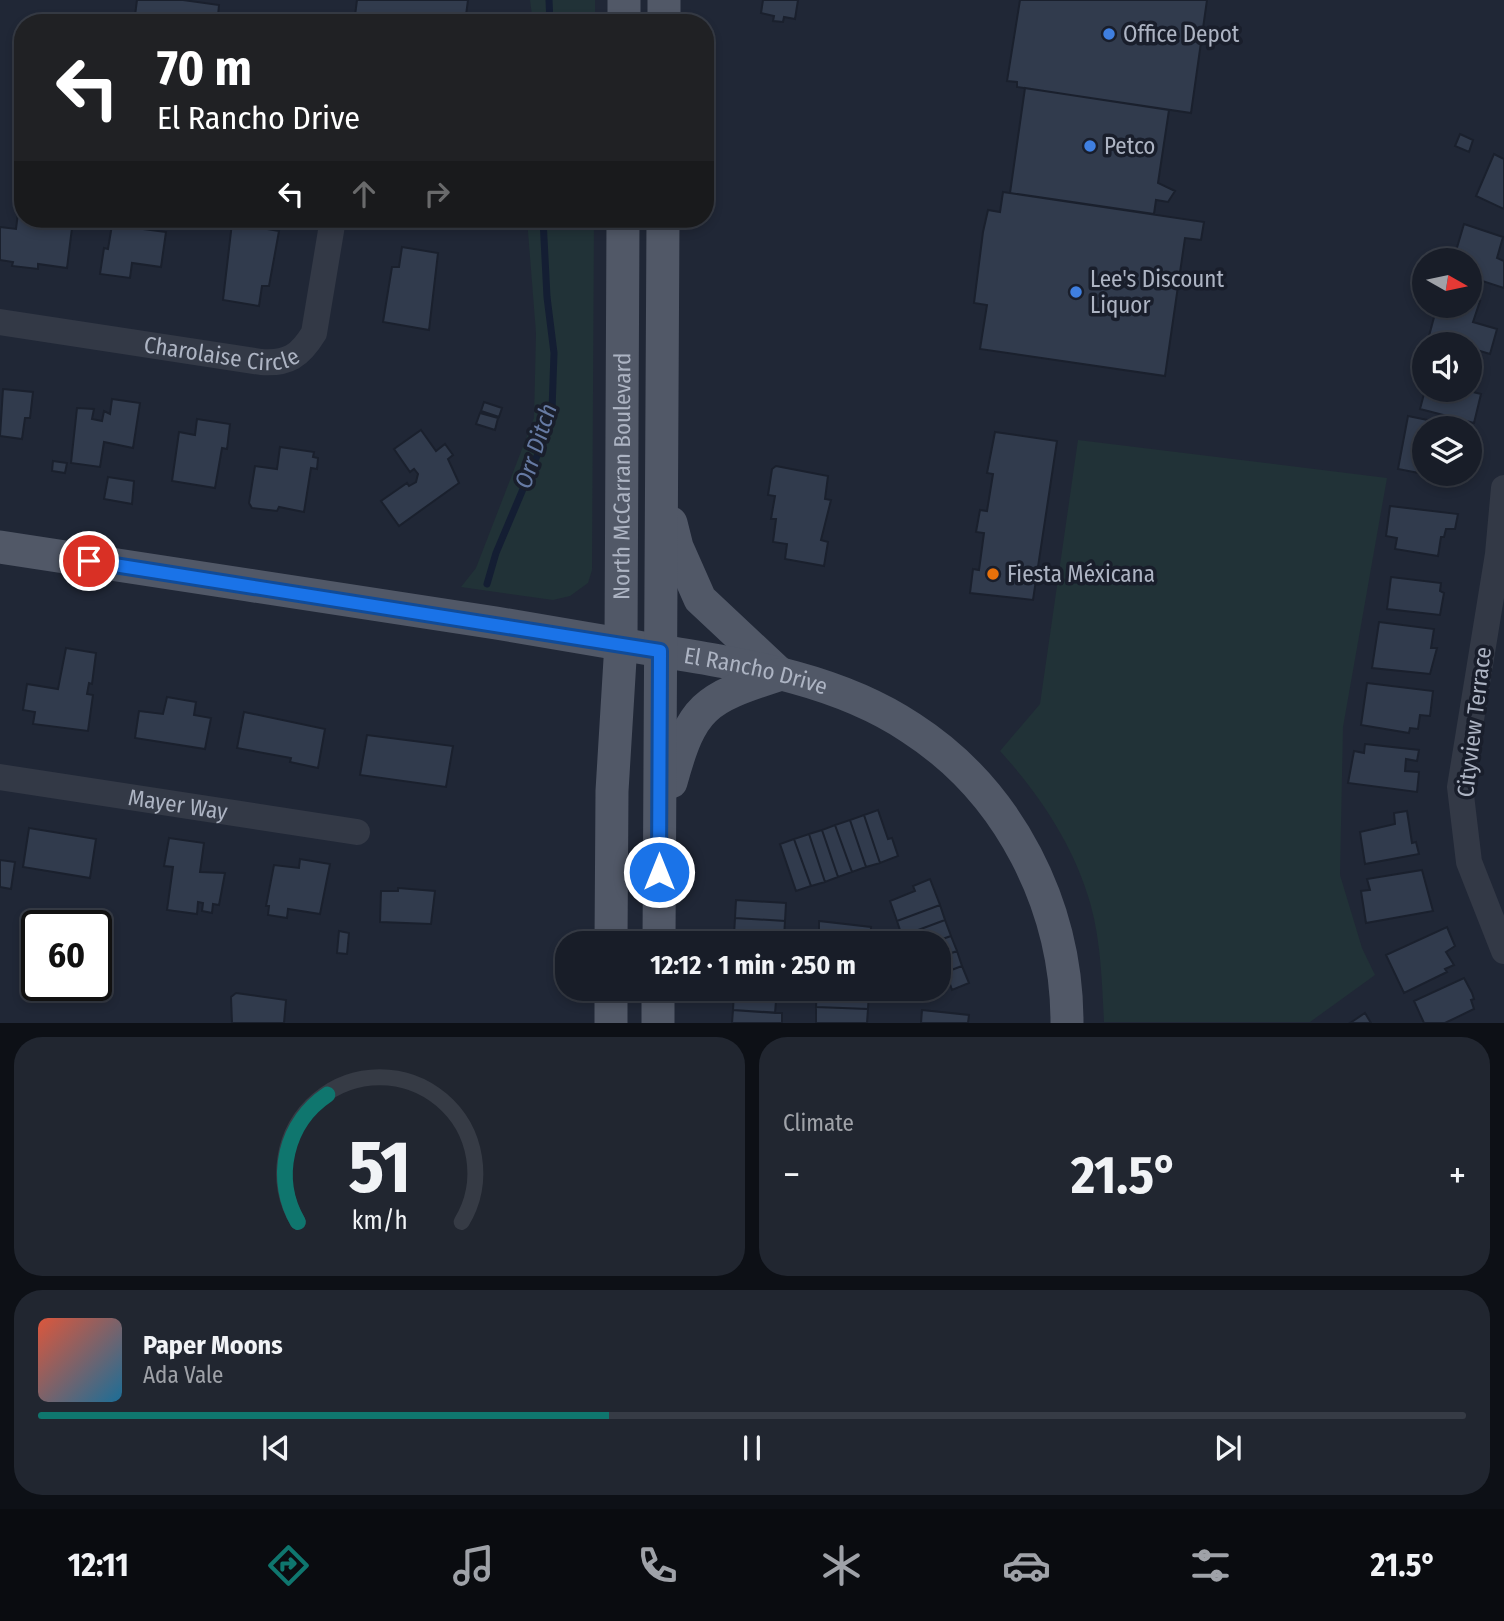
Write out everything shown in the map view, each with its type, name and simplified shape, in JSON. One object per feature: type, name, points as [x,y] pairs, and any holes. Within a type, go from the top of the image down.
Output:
[{"type":"main road","name":"North McCarran Boulevard","points":[[611,931],[612,791],[621,643],[623,228]]},
{"type":"main road","name":"North McCarran Boulevard","points":[[659,931],[663,228]]},
{"type":"main road","points":[[659,825],[684,736],[693,722],[712,703],[733,690],[780,675],[700,599],[677,547],[662,487]]},
{"type":"main road","name":"El Rancho Drive","points":[[0,547],[621,643],[780,675],[824,686],[869,704],[911,728],[944,753],[976,783],[1010,827],[1045,895],[1057,933],[1065,976],[1067,1023]]},
{"type":"main road","points":[[611,1001],[611,1023]]},
{"type":"main road","points":[[658,1001],[658,1023]]},
{"type":"street","name":"Charolaise Circle","points":[[0,322],[261,362],[291,360],[304,349],[314,333],[332,228]]},
{"type":"street","name":"Cityview Terrace","points":[[1504,488],[1498,554],[1460,787],[1469,862],[1504,951]]},
{"type":"street","name":"Mayer Way","points":[[0,777],[357,832]]},
{"type":"shaded area","points":[[530,0],[595,0],[595,14],[532,14]]},
{"type":"shaded area","points":[[528,228],[594,228],[592,570],[588,583],[570,596],[553,600],[461,587],[476,568],[534,418],[536,333]]},
{"type":"shaded area","points":[[1078,440],[1387,478],[1343,727],[1340,875],[1362,948],[1375,975],[1310,1022],[1104,1022],[1097,934],[1091,906],[1076,863],[1055,823],[1029,785],[1000,751],[1040,704]]},
{"type":"building","points":[[137,0],[183,0],[219,5],[218,14],[135,14]]},
{"type":"building","points":[[357,0],[468,0],[466,14],[355,14]]},
{"type":"building","points":[[763,0],[798,0],[795,19],[784,17],[783,22],[773,21],[774,16],[761,13]]},
{"type":"building","name":"Office Depot","points":[[1020,0],[1207,0],[1191,113],[1017,87],[1017,82],[1007,81]]},
{"type":"building","name":"Petco","points":[[1025,88],[1169,110],[1158,183],[1175,191],[1168,202],[1156,200],[1154,214],[1010,193]]},
{"type":"building","points":[[1460,134],[1473,140],[1469,152],[1455,146]]},
{"type":"building","points":[[1494,154],[1504,159],[1504,209],[1476,196]]},
{"type":"building","name":"Lee's Discount Liquor","points":[[1003,192],[1204,222],[1201,240],[1185,238],[1165,376],[980,349],[987,305],[974,303],[983,232],[988,210],[1000,212]]},
{"type":"building","points":[[1464,224],[1503,237],[1497,258],[1504,261],[1504,288],[1482,281],[1482,248],[1457,248]]},
{"type":"building","points":[[0,227],[72,228],[67,268],[38,264],[38,269],[12,266],[13,262],[0,260]]},
{"type":"building","points":[[112,228],[166,232],[161,267],[132,263],[130,278],[100,274],[104,248],[108,249]]},
{"type":"building","points":[[231,228],[279,231],[269,286],[262,286],[259,306],[223,300]]},
{"type":"building","points":[[402,247],[438,253],[429,330],[383,322],[392,267],[399,267]]},
{"type":"building","points":[[1434,318],[1474,318],[1473,322],[1497,329],[1490,354],[1482,352],[1482,332],[1430,332]]},
{"type":"building","points":[[3,389],[33,392],[30,418],[25,418],[22,439],[0,436]]},
{"type":"building","points":[[112,399],[140,403],[133,448],[104,442],[100,467],[71,463],[77,408],[94,409],[92,419],[102,421],[104,411],[110,414]]},
{"type":"building","points":[[484,402],[502,408],[499,417],[481,411]]},
{"type":"building","points":[[1422,402],[1479,402],[1476,416],[1447,416],[1420,409]]},
{"type":"building","points":[[480,413],[498,418],[495,430],[476,424]]},
{"type":"building","points":[[1408,416],[1412,417],[1412,472],[1398,469]]},
{"type":"building","points":[[197,419],[230,424],[227,449],[222,448],[215,488],[172,481],[179,432],[195,435]]},
{"type":"building","points":[[421,430],[436,451],[445,444],[453,455],[448,459],[459,483],[399,526],[381,501],[407,483],[409,486],[416,482],[418,474],[414,469],[410,472],[394,449]]},
{"type":"building","points":[[995,432],[1057,441],[1033,600],[970,593],[973,569],[979,570],[984,533],[976,532],[980,510],[987,511],[993,474],[987,473]]},
{"type":"building","points":[[280,447],[314,452],[313,457],[318,458],[317,469],[311,468],[304,512],[279,507],[277,511],[252,508],[249,503],[255,466],[277,469]]},
{"type":"building","points":[[53,461],[67,463],[65,473],[52,471]]},
{"type":"building","points":[[776,466],[828,476],[825,499],[831,500],[821,540],[828,542],[824,566],[785,559],[787,544],[773,542],[776,519],[771,519],[775,496],[768,495],[772,469]]},
{"type":"building","points":[[108,477],[134,481],[132,504],[104,499]]},
{"type":"building","points":[[1390,506],[1458,514],[1455,529],[1446,529],[1444,537],[1441,537],[1438,556],[1395,549],[1397,538],[1386,536]]},
{"type":"building","points":[[1391,577],[1441,583],[1440,591],[1444,593],[1440,615],[1387,609]]},
{"type":"building","points":[[1379,622],[1434,629],[1431,648],[1437,648],[1430,674],[1372,668]]},
{"type":"building","points":[[66,648],[96,653],[92,684],[89,683],[87,694],[93,695],[88,731],[33,724],[35,712],[23,710],[27,684],[58,689]]},
{"type":"building","points":[[1367,683],[1433,691],[1430,716],[1420,715],[1418,729],[1410,728],[1409,733],[1361,725]]},
{"type":"building","points":[[167,697],[196,702],[194,715],[211,718],[205,749],[135,738],[139,711],[163,714]]},
{"type":"building","points":[[244,712],[325,729],[318,768],[290,762],[291,758],[237,748]]},
{"type":"building","points":[[367,735],[453,746],[446,787],[360,775]]},
{"type":"building","points":[[1365,744],[1419,750],[1417,761],[1406,759],[1405,771],[1419,772],[1417,792],[1348,783],[1354,751],[1364,753]]},
{"type":"building","points":[[878,810],[888,839],[892,838],[898,856],[880,863],[864,815]]},
{"type":"building","points":[[1407,811],[1412,843],[1416,842],[1419,854],[1365,864],[1360,832],[1395,824],[1394,813]]},
{"type":"building","points":[[864,815],[880,863],[866,867],[850,820]]},
{"type":"building","points":[[850,820],[866,867],[852,872],[835,825]]},
{"type":"building","points":[[835,825],[852,872],[838,877],[822,830]]},
{"type":"building","points":[[29,828],[96,839],[90,878],[23,867]]},
{"type":"building","points":[[822,830],[838,877],[825,882],[809,834]]},
{"type":"building","points":[[809,834],[825,882],[811,886],[794,839]]},
{"type":"building","points":[[169,838],[204,843],[200,872],[225,873],[219,905],[213,904],[212,913],[202,911],[203,903],[198,902],[197,914],[167,910],[173,867],[164,866]]},
{"type":"building","points":[[794,839],[811,886],[796,891],[780,844]]},
{"type":"building","points":[[300,859],[330,864],[320,914],[288,909],[287,918],[268,915],[269,906],[266,906],[274,865],[299,868]]},
{"type":"building","points":[[0,860],[15,862],[11,889],[0,887]]},
{"type":"building","points":[[1422,870],[1433,911],[1366,923],[1361,891],[1370,890],[1367,879]]},
{"type":"building","points":[[930,879],[940,905],[897,921],[890,901],[915,891],[913,886]]},
{"type":"building","points":[[398,888],[435,891],[431,924],[380,922],[381,891],[398,891]]},
{"type":"building","points":[[736,900],[786,903],[785,921],[735,918]]},
{"type":"building","points":[[940,905],[945,920],[915,931],[900,931],[897,921]]},
{"type":"building","points":[[735,918],[785,921],[784,931],[734,931]]},
{"type":"building","points":[[945,920],[949,931],[915,931]]},
{"type":"building","points":[[819,921],[871,927],[871,931],[819,931]]},
{"type":"building","points":[[1447,927],[1455,946],[1446,952],[1454,965],[1445,969],[1447,972],[1404,993],[1386,955]]},
{"type":"building","points":[[339,931],[349,933],[347,954],[337,953]]},
{"type":"building","points":[[951,936],[957,951],[951,953]]},
{"type":"building","points":[[957,951],[962,966],[951,970],[951,953]]},
{"type":"building","points":[[962,966],[969,983],[952,990],[951,970]]},
{"type":"building","points":[[1464,978],[1474,999],[1471,1000],[1474,1009],[1445,1023],[1424,1023],[1414,1001]]},
{"type":"building","points":[[236,993],[286,1000],[284,1023],[232,1023],[231,997]]},
{"type":"building","points":[[734,1001],[776,1001],[775,1013],[733,1010]]},
{"type":"building","points":[[816,1001],[868,1001],[868,1009],[816,1007]]},
{"type":"building","points":[[816,1007],[868,1009],[867,1023],[816,1023]]},
{"type":"building","points":[[733,1010],[782,1013],[782,1023],[732,1023]]},
{"type":"building","points":[[922,1010],[969,1015],[968,1023],[921,1023]]},
{"type":"building","points":[[1365,1013],[1371,1023],[1350,1023]]},
{"type":"waterway","name":"Orr Ditch","points":[[549,0],[550,14]]},
{"type":"waterway","name":"Orr Ditch","points":[[487,584],[496,553],[545,437],[552,410],[554,353],[547,297],[543,228]]},
{"type":"place","name":"Office Depot","points":[[1109,34]]},
{"type":"place","name":"Petco","points":[[1090,146]]},
{"type":"place","name":"Lee's Discount Liquor","points":[[1076,292]]},
{"type":"place","name":"Fiesta Méxicana","points":[[993,574]]},
{"type":"route","points":[[89,561],[660,651],[659,872]]}]
